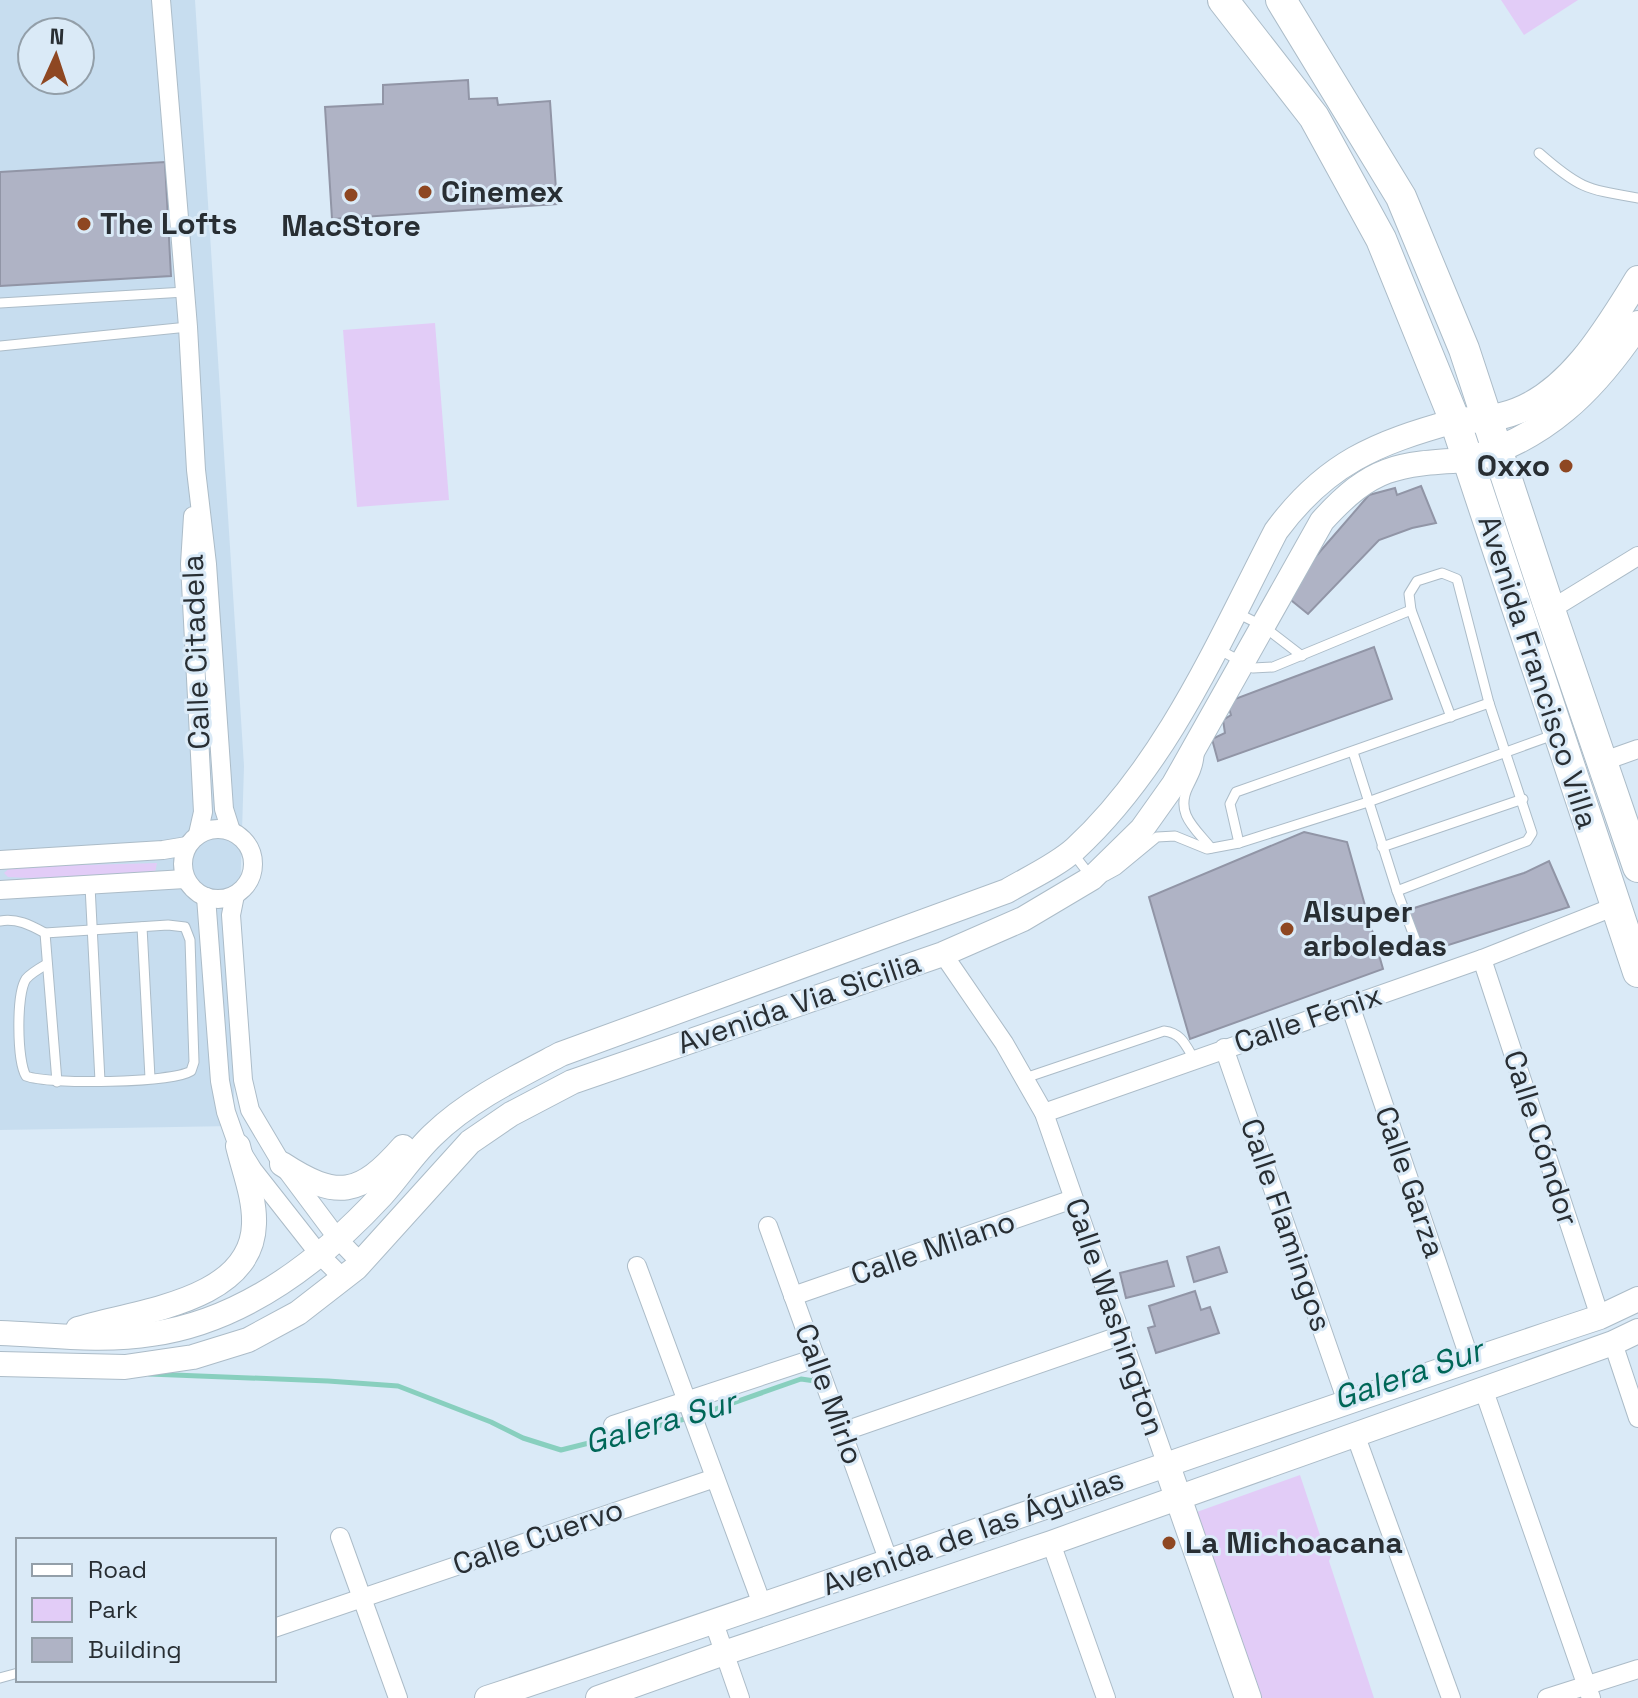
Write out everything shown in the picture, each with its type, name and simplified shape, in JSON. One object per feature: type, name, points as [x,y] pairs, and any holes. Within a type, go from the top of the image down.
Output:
[{"type":"main road","name":"Avenida Francisco Villa","points":[[1223,0],[1314,117],[1381,239],[1455,421],[1558,733],[1627,912],[1638,972]]},
{"type":"main road","name":"Avenida Francisco Villa","points":[[1281,0],[1401,197],[1464,349],[1638,867]]},
{"type":"main road","points":[[1455,421],[1517,411],[1549,393],[1570,374],[1599,338],[1638,279]]},
{"type":"main road","points":[[1467,460],[1498,451],[1533,433],[1584,394],[1638,324]]},
{"type":"main road","points":[[1558,733],[1578,739],[1592,754],[1604,761]]},
{"type":"main road","name":"Calle Washington","points":[[1166,1463],[1248,1698]]},
{"type":"street","name":"Calle Citadela","points":[[161,0],[224,809],[231,831]]},
{"type":"street","name":"Avenida Via Sicilia","points":[[0,1333],[118,1338],[189,1326],[231,1311],[281,1284],[328,1247],[381,1195],[433,1134],[493,1090],[561,1054],[1007,891],[1072,852],[1120,804],[1184,706],[1276,531],[1293,507],[1323,478],[1359,456],[1405,435],[1455,421]]},
{"type":"street","name":"Avenida Via Sicilia","points":[[0,1364],[125,1367],[193,1357],[248,1340],[298,1313],[352,1270],[470,1142],[511,1114],[572,1082],[943,954],[1023,919],[1092,878],[1142,829],[1200,741],[1241,662],[1322,521],[1355,489],[1381,473],[1410,463],[1467,460]]},
{"type":"street","name":"Calle Citadela","points":[[193,840],[203,812],[190,564],[196,470]]},
{"type":"street","points":[[1550,610],[1638,556]]},
{"type":"street","points":[[1604,761],[1638,749]]},
{"type":"street","points":[[0,860],[163,850],[220,828],[231,831],[247,844],[253,864],[247,884],[226,899],[206,897],[190,887],[182,868],[193,840]]},
{"type":"street","points":[[0,890],[185,879]]},
{"type":"street","points":[[235,895],[231,915],[243,1080],[250,1110],[328,1247]]},
{"type":"street","points":[[59,1335],[201,1293],[235,1273],[250,1251],[253,1204],[220,1081],[206,897]]},
{"type":"street","name":"Calle Fénix","points":[[1044,1113],[1482,959],[1627,912]]},
{"type":"street","name":"Calle Washington","points":[[943,954],[1025,1078],[1044,1113],[1166,1463]]},
{"type":"street","name":"Calle Cóndor","points":[[1482,959],[1600,1317]]},
{"type":"street","name":"Calle Garza","points":[[1350,1005],[1470,1360]]},
{"type":"street","name":"Calle Flamingos","points":[[1224,1048],[1347,1402]]},
{"type":"street","points":[[282,1164],[306,1180],[334,1188],[363,1184],[387,1165],[427,1121],[444,1113],[464,1111]]},
{"type":"street","points":[[238,1146],[253,1170],[352,1270]]},
{"type":"street","name":"Calle Milano","points":[[793,1296],[1073,1199]]},
{"type":"street","name":"Calle Mirlo","points":[[768,1226],[889,1562]]},
{"type":"street","points":[[637,1266],[763,1607]]},
{"type":"street","name":"Avenida de las Águilas","points":[[487,1698],[763,1607],[1166,1463],[1600,1317],[1638,1299]]},
{"type":"street","name":"Avenida de las Águilas","points":[[598,1698],[1051,1543],[1613,1343],[1638,1331]]},
{"type":"street","points":[[842,1432],[1122,1335]]},
{"type":"street","points":[[1613,1343],[1638,1418]]},
{"type":"street","points":[[613,1425],[816,1358]]},
{"type":"street","points":[[1483,1388],[1589,1691]]},
{"type":"street","points":[[1355,1434],[1451,1698]]},
{"type":"street","name":"Calle Cuervo","points":[[276,1627],[715,1478]]},
{"type":"street","points":[[340,1537],[398,1698]]},
{"type":"street","points":[[1051,1543],[1103,1697]]},
{"type":"street","points":[[714,1623],[740,1698]]},
{"type":"street","points":[[1547,1698],[1589,1691],[1638,1669]]},
{"type":"lane","points":[[1539,153],[1570,180],[1585,188],[1638,198]]},
{"type":"lane","points":[[0,303],[185,292]]},
{"type":"lane","points":[[0,346],[188,327]]},
{"type":"lane","points":[[1397,891],[1527,841],[1532,833],[1489,703],[1457,579],[1442,573],[1417,581],[1409,594],[1411,610],[1451,717]]},
{"type":"lane","points":[[1215,647],[1253,668],[1264,669],[1411,610]]},
{"type":"lane","points":[[1234,612],[1263,626],[1302,656]]},
{"type":"lane","points":[[1239,843],[1230,804],[1234,794],[1489,703]]},
{"type":"lane","points":[[1072,852],[1092,878],[1117,870],[1157,837],[1175,836],[1196,846],[1211,848],[1239,843],[1368,802],[1558,733]]},
{"type":"lane","points":[[1200,741],[1197,768],[1183,805],[1186,818],[1211,848]]},
{"type":"lane","points":[[1353,752],[1382,847],[1417,944]]},
{"type":"lane","points":[[1382,847],[1523,799]]},
{"type":"lane","points":[[90,886],[100,1081]]},
{"type":"lane","points":[[0,921],[16,920],[45,933],[92,928],[185,927],[190,940],[194,1062],[191,1071],[184,1076],[100,1081],[57,1082],[26,1076],[22,1062],[21,990],[28,977],[47,964]]},
{"type":"lane","points":[[142,927],[150,1078]]},
{"type":"lane","points":[[45,933],[57,1082]]},
{"type":"lane","points":[[1025,1078],[1164,1031],[1175,1033],[1182,1039],[1194,1059]]},
{"type":"shaded area","points":[[0,0],[195,0],[244,766],[233,1126],[0,1130]]},
{"type":"green space","points":[[1501,0],[1578,0],[1524,35]]},
{"type":"green space","points":[[435,323],[449,500],[357,507],[343,330]]},
{"type":"green space","points":[[157,863],[155,873],[28,878],[8,877],[4,873],[11,867]]},
{"type":"green space","points":[[1300,1475],[1326,1553],[1331,1556],[1329,1561],[1374,1698],[1259,1698],[1194,1513]]},
{"type":"building","points":[[468,80],[469,99],[497,98],[498,105],[550,101],[557,204],[332,219],[325,107],[383,104],[383,85]]},
{"type":"building","name":"The Lofts","points":[[165,162],[171,276],[0,286],[0,172]]},
{"type":"building","points":[[1421,486],[1436,523],[1379,540],[1308,614],[1286,596],[1369,495],[1395,488],[1397,495]]},
{"type":"building","points":[[1374,647],[1392,699],[1218,761],[1212,739],[1225,733],[1223,720],[1231,715],[1227,702]]},
{"type":"building","points":[[1304,832],[1347,842],[1383,969],[1190,1039],[1149,897]]},
{"type":"building","points":[[1549,861],[1569,907],[1423,953],[1408,910],[1524,873]]},
{"type":"building","points":[[1219,1247],[1227,1272],[1194,1282],[1187,1257]]},
{"type":"building","points":[[1167,1261],[1174,1286],[1126,1298],[1120,1273]]},
{"type":"building","points":[[1195,1291],[1201,1310],[1210,1307],[1219,1333],[1156,1353],[1148,1328],[1155,1326],[1149,1306]]},
{"type":"waterway","name":"Galera Sur","points":[[149,1374],[398,1386],[491,1422],[523,1438],[561,1450],[693,1417],[801,1379],[815,1381],[818,1385]]},
{"type":"place","name":"Cinemex","points":[[425,192]]},
{"type":"place","name":"MacStore","points":[[351,195]]},
{"type":"place","name":"The Lofts","points":[[84,224]]},
{"type":"place","name":"Oxxo","points":[[1566,466]]},
{"type":"place","name":"Alsuper arboledas","points":[[1287,929]]},
{"type":"place","name":"La Michoacana","points":[[1169,1543]]}]
